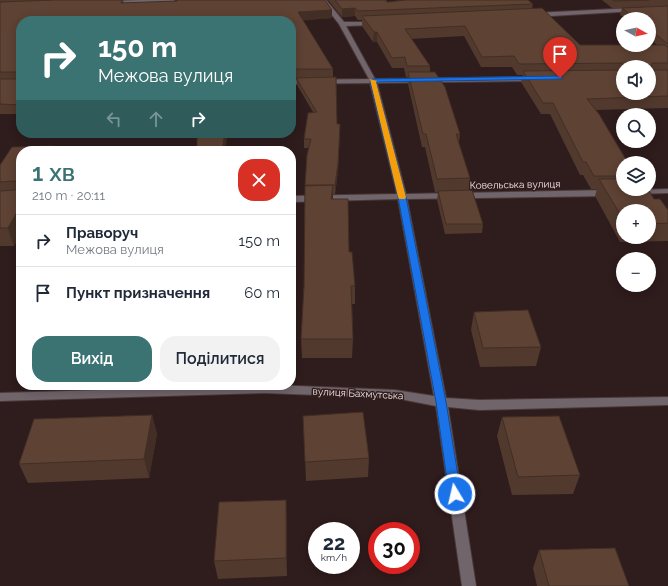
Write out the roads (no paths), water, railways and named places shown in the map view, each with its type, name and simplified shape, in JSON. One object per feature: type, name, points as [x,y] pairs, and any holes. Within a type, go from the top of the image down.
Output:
[{"type":"street","points":[[102,3],[172,0]]},
{"type":"street","points":[[323,0],[342,24],[372,81],[402,197],[441,402],[469,586]]},
{"type":"street","points":[[525,16],[644,10]]},
{"type":"street","points":[[342,24],[382,22]]},
{"type":"street","points":[[296,82],[545,78]]},
{"type":"street","name":"Ковельська вулиця","points":[[296,199],[668,191]]},
{"type":"street","name":"вулиця Бахмутська","points":[[0,397],[232,390]]},
{"type":"street","name":"вулиця Бахмутська","points":[[291,390],[395,394],[441,402],[479,405],[668,400]]}]
